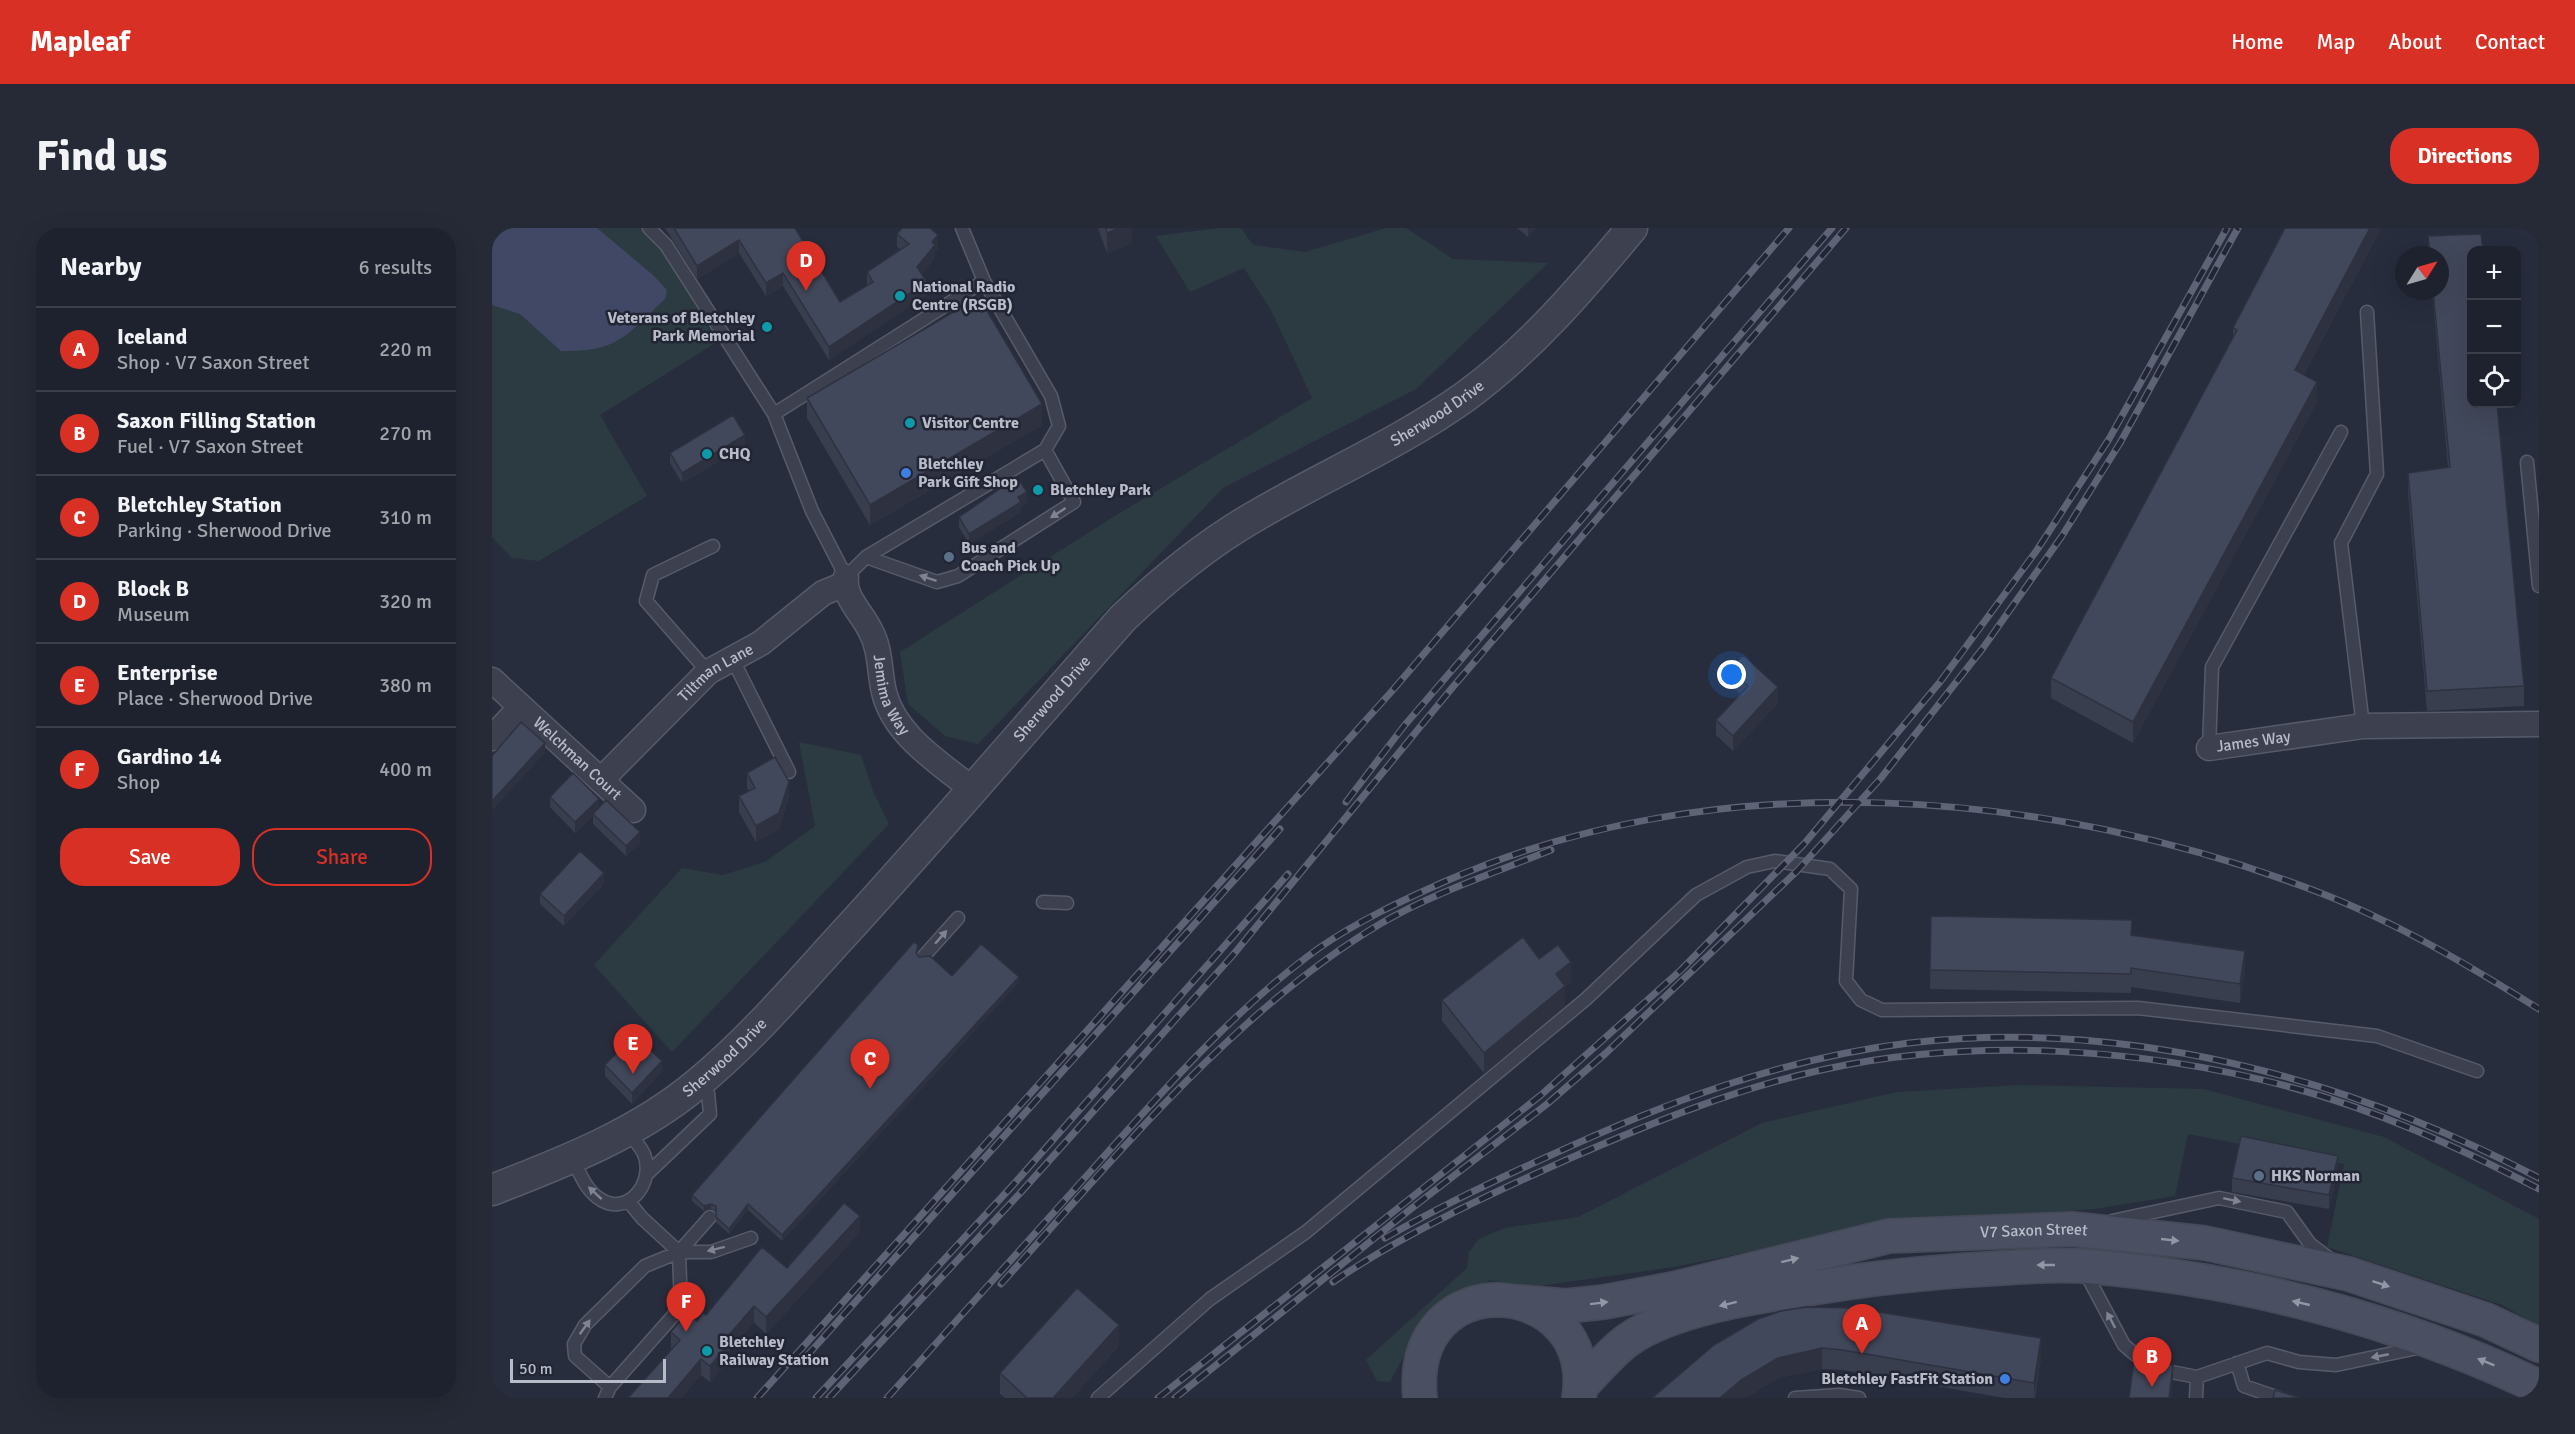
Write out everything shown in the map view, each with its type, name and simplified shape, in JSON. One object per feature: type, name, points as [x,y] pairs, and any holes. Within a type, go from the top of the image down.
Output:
[{"type":"main road","name":"V7 Saxon Street","points":[[1414,1390],[1426,1344],[1435,1330],[1452,1314],[1473,1303],[1489,1299],[1566,1306],[1604,1302],[1673,1289],[1889,1236],[2072,1229],[2205,1243],[2349,1274],[2486,1320],[2539,1345]]},
{"type":"main road","name":"V7 Saxon Street","points":[[1580,1392],[1627,1340],[1667,1319],[1758,1297],[1894,1275],[2043,1265],[2082,1266],[2203,1281],[2342,1312],[2489,1363],[2539,1387]]},
{"type":"main road","points":[[1520,1302],[1546,1314],[1566,1333],[1578,1359],[1580,1392]]},
{"type":"street","name":"Sherwood Drive","points":[[492,1190],[572,1158],[627,1131],[696,1085],[764,1021],[1123,618],[1158,585],[1208,546],[1252,517],[1406,434],[1466,395],[1531,341],[1632,228]]},
{"type":"street","name":"Jemima Way","points":[[845,581],[847,592],[871,631],[879,654],[884,694],[894,717],[913,740],[972,789]]},
{"type":"street","name":"Tiltman Lane","points":[[601,780],[708,672],[761,643],[823,593],[845,581]]},
{"type":"street","name":"Welchman Court","points":[[492,680],[633,810]]},
{"type":"street","name":"Welchman Court","points":[[492,738],[521,707]]},
{"type":"street","name":"James Way","points":[[2209,748],[2363,726],[2539,724]]},
{"type":"lane","points":[[650,228],[666,245],[774,414],[812,511],[845,581],[866,557],[1045,450],[1059,426],[1051,396],[984,281],[962,228]]},
{"type":"lane","points":[[774,414],[984,281]]},
{"type":"lane","points":[[2363,726],[2341,543],[2377,474],[2367,312]]},
{"type":"lane","name":"James Way","points":[[2209,748],[2212,667],[2340,432]]},
{"type":"lane","points":[[866,557],[937,582],[958,576],[1074,502],[1045,450]]},
{"type":"lane","points":[[2527,462],[2539,586]]},
{"type":"lane","points":[[708,672],[646,602],[653,575],[713,546]]},
{"type":"lane","points":[[732,658],[789,772]]},
{"type":"lane","points":[[1098,1398],[1210,1299],[1306,1232],[1586,999],[1696,895],[1747,867],[1775,861],[1830,869],[1851,889],[1846,981],[1861,1000],[1882,1010],[2138,1008],[2378,1036],[2477,1071]]},
{"type":"lane","points":[[1043,902],[1067,903]]},
{"type":"lane","points":[[924,956],[958,918]]},
{"type":"lane","points":[[647,1174],[710,1114],[708,1093],[696,1085]]},
{"type":"lane","points":[[572,1158],[597,1197],[611,1205],[629,1202],[642,1191],[647,1174],[645,1156],[627,1131]]},
{"type":"lane","points":[[2072,1229],[2219,1198],[2287,1212],[2310,1244],[2349,1274]]},
{"type":"lane","points":[[629,1202],[642,1218],[679,1252]]},
{"type":"lane","points":[[710,1217],[679,1252],[681,1307],[608,1393],[575,1356],[574,1344],[585,1325],[645,1266],[679,1252],[711,1252],[751,1238]]},
{"type":"lane","points":[[2082,1266],[2124,1345],[2151,1368],[2197,1377],[2267,1353],[2299,1362],[2336,1365],[2438,1344]]},
{"type":"lane","points":[[2237,1363],[2242,1392],[2279,1398]]},
{"type":"lane","points":[[2196,1398],[2197,1377]]},
{"type":"lane","points":[[1795,1398],[1839,1395],[1859,1398]]},
{"type":"shaded area","points":[[492,228],[642,228],[663,249],[717,342],[600,415],[647,496],[539,561],[512,558],[492,537]]},
{"type":"shaded area","points":[[1220,228],[1241,228],[1253,245],[1305,252],[1386,228],[1406,228],[1453,259],[1548,263],[1416,389],[1223,488],[978,744],[945,736],[908,704],[900,652],[1118,514],[1312,398],[1271,310],[1244,268],[1190,292],[1156,236]]},
{"type":"shaded area","points":[[799,742],[861,755],[873,791],[889,824],[672,1052],[594,965],[682,868],[723,875],[765,862],[815,826]]},
{"type":"shaded area","points":[[2020,1085],[2203,1089],[2384,1137],[2539,1219],[2539,1326],[2502,1305],[2327,1247],[2344,1164],[2188,1134],[2175,1196],[2095,1209],[1889,1224],[1674,1267],[1525,1288],[1490,1280],[1421,1323],[1390,1382],[1377,1381],[1366,1360],[1467,1268],[1469,1252],[1479,1239],[1505,1228],[1578,1217],[1762,1123],[1897,1092]]},
{"type":"water","points":[[492,228],[597,228],[653,275],[667,290],[665,299],[630,332],[609,345],[580,351],[561,351],[520,314],[492,305]]},
{"type":"building","points":[[674,228],[795,228],[840,302],[873,282],[867,272],[909,244],[897,234],[902,228],[930,228],[938,235],[932,242],[935,245],[917,267],[927,282],[829,347],[783,273],[766,283],[739,240],[697,266]]},
{"type":"building","points":[[1106,228],[1119,228],[1107,233]]},
{"type":"building","points":[[2285,228],[2370,228],[2295,370],[2317,382],[2133,722],[2051,678],[2237,330],[2233,328]]},
{"type":"building","points":[[2481,234],[2482,246],[2467,246],[2467,408],[2497,408],[2524,686],[2427,691],[2408,473],[2450,467],[2434,300],[2449,300],[2449,246],[2429,246],[2428,236]]},
{"type":"building","name":"Visitor Centre","points":[[979,297],[1042,404],[870,505],[807,398]]},
{"type":"building","points":[[733,415],[745,435],[682,473],[670,453]]},
{"type":"building","points":[[1017,477],[1027,492],[1018,497],[1021,502],[969,534],[959,517]]},
{"type":"building","points":[[1743,655],[1778,687],[1733,736],[1716,720],[1748,686],[1730,669]]},
{"type":"building","points":[[521,722],[545,743],[492,801],[492,756]]},
{"type":"building","points":[[775,757],[789,782],[779,813],[756,826],[739,796],[755,788],[747,773]]},
{"type":"building","points":[[573,773],[599,799],[575,822],[550,797]]},
{"type":"building","points":[[606,800],[640,832],[626,846],[593,814]]},
{"type":"building","points":[[580,851],[604,873],[564,916],[540,894]]},
{"type":"building","points":[[1931,916],[2132,920],[2131,935],[2245,951],[2240,984],[2131,968],[2131,974],[1930,970]]},
{"type":"building","points":[[1523,937],[1539,959],[1558,945],[1571,962],[1556,974],[1565,986],[1484,1053],[1442,1000]]},
{"type":"building","points":[[914,942],[918,945],[916,953],[919,957],[930,956],[952,976],[981,944],[1019,977],[782,1235],[748,1204],[729,1229],[716,1217],[716,1206],[711,1204],[704,1206],[692,1195]]},
{"type":"building","points":[[634,1035],[662,1061],[632,1093],[605,1065]]},
{"type":"building","points":[[2241,1136],[2338,1156],[2329,1195],[2232,1178]]},
{"type":"building","points":[[844,1203],[860,1216],[766,1317],[754,1306],[722,1343],[726,1347],[710,1366],[701,1359],[668,1398],[628,1398],[680,1340],[671,1332],[687,1312],[697,1321],[703,1313],[706,1315],[762,1247],[787,1268]]},
{"type":"building","points":[[1077,1288],[1119,1325],[1053,1398],[1027,1398],[1000,1373]]},
{"type":"building","points":[[1806,1307],[1853,1308],[2041,1338],[2034,1383],[1822,1348],[1778,1358],[1741,1380],[1720,1398],[1652,1398],[1714,1345],[1758,1319],[1781,1311]]},
{"type":"building","points":[[2135,1353],[2149,1361],[2173,1365],[2169,1398],[2129,1398]]},
{"type":"building","points":[[2275,1390],[2301,1398],[2273,1398]]},
{"type":"railway","points":[[757,1398],[1392,691],[1789,228]]},
{"type":"railway","points":[[1346,802],[1404,726],[1832,228]]},
{"type":"railway","points":[[829,1398],[1022,1191],[1233,955],[1452,688],[1846,228]]},
{"type":"railway","points":[[1158,1398],[1541,1095],[1681,970],[1804,844],[1940,682],[2037,550],[2109,439],[2227,228]]},
{"type":"railway","points":[[1175,1398],[1412,1208],[1547,1104],[1606,1053],[1797,871],[1881,778],[1983,648],[2062,536],[2120,443],[2238,228]]},
{"type":"railway","points":[[887,1398],[1125,1133],[1203,1049],[1259,996],[1319,948],[1397,903],[1446,881],[1550,843],[1659,818],[1770,805],[1882,803],[1994,811],[2105,830],[2214,857],[2318,892],[2431,945],[2539,1009]]},
{"type":"railway","points":[[805,1358],[1280,829]]},
{"type":"railway","points":[[1001,1284],[1178,1090],[1275,999],[1327,959],[1400,913],[1464,884],[1551,850]]},
{"type":"railway","points":[[816,1398],[1013,1185],[1288,874]]},
{"type":"railway","points":[[1385,1238],[1466,1195],[1549,1156],[1636,1118],[1725,1085],[1770,1071],[1862,1050],[1909,1043],[1991,1038],[2072,1039],[2153,1048],[2234,1064],[2313,1085],[2390,1111],[2466,1142],[2539,1178]]},
{"type":"railway","points":[[1333,1282],[1417,1231],[1536,1174],[1661,1120],[1792,1077],[1882,1059],[1940,1053],[1999,1050],[2058,1051],[2177,1063],[2234,1074],[2322,1096],[2418,1131],[2539,1189]]},
{"type":"place","name":"Block B","points":[[806,291]]},
{"type":"place","name":"National Radio Centre (RSGB)","points":[[900,296]]},
{"type":"place","name":"Veterans of Bletchley Park Memorial","points":[[767,327]]},
{"type":"place","name":"Visitor Centre","points":[[910,423]]},
{"type":"place","name":"CHQ","points":[[707,454]]},
{"type":"place","name":"Bletchley Park Gift Shop","points":[[906,473]]},
{"type":"place","name":"Bletchley Park","points":[[1038,490]]},
{"type":"place","name":"Bus and Coach Pick Up","points":[[949,557]]},
{"type":"place","name":"Enterprise","points":[[633,1074]]},
{"type":"place","name":"Bletchley Station","points":[[870,1089]]},
{"type":"place","name":"HKS Norman","points":[[2259,1176]]},
{"type":"place","name":"Gardino 14","points":[[686,1332]]},
{"type":"place","name":"Bletchley Railway Station","points":[[707,1351]]},
{"type":"place","name":"Iceland","points":[[1862,1354]]},
{"type":"place","name":"Bletchley FastFit Station","points":[[2005,1379]]},
{"type":"place","name":"Saxon Filling Station","points":[[2152,1387]]}]
